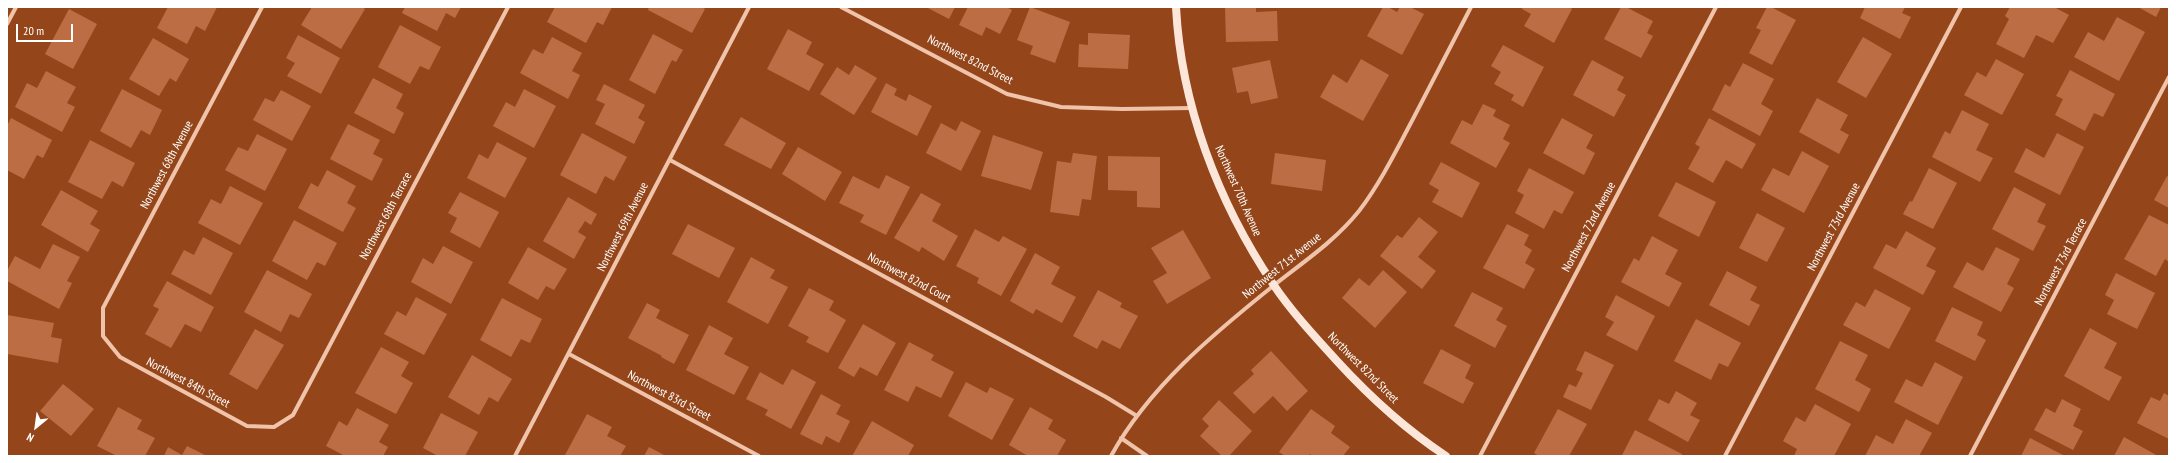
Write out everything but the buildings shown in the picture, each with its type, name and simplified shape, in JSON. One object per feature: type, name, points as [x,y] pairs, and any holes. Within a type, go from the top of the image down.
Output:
[{"type":"street","points":[[7,24],[16,7]]},
{"type":"street","name":"Northwest 68th Avenue","points":[[104,336],[103,308],[262,7]]},
{"type":"street","name":"Northwest 68th Terrace","points":[[274,427],[293,415],[508,7]]},
{"type":"street","name":"Northwest 69th Avenue","points":[[515,456],[749,7]]},
{"type":"street","name":"Northwest 82nd Street","points":[[841,7],[1007,94],[1061,107],[1122,110],[1192,108]]},
{"type":"street","name":"Northwest 70th Avenue","points":[[1176,7],[1178,38],[1192,108],[1210,163],[1247,243],[1274,285]]},
{"type":"street","name":"Northwest 71st Avenue","points":[[1111,456],[1121,438],[1137,416],[1176,371],[1229,322],[1274,285],[1321,250],[1359,211],[1388,167],[1471,7]]},
{"type":"street","name":"Northwest 72nd Avenue","points":[[1480,456],[1716,7]]},
{"type":"street","name":"Northwest 73rd Avenue","points":[[1725,456],[1960,7]]},
{"type":"street","name":"Northwest 73rd Terrace","points":[[1970,456],[2169,77]]},
{"type":"street","name":"Northwest 82nd Court","points":[[670,160],[1092,389],[1137,416]]},
{"type":"street","name":"Northwest 82nd Street","points":[[1274,285],[1316,338],[1372,398],[1422,440],[1446,456]]},
{"type":"street","name":"Northwest 84th Street","points":[[104,336],[120,357],[247,426],[274,427]]},
{"type":"street","name":"Northwest 83rd Street","points":[[569,354],[759,456]]},
{"type":"street","points":[[1121,438],[1147,456]]}]
